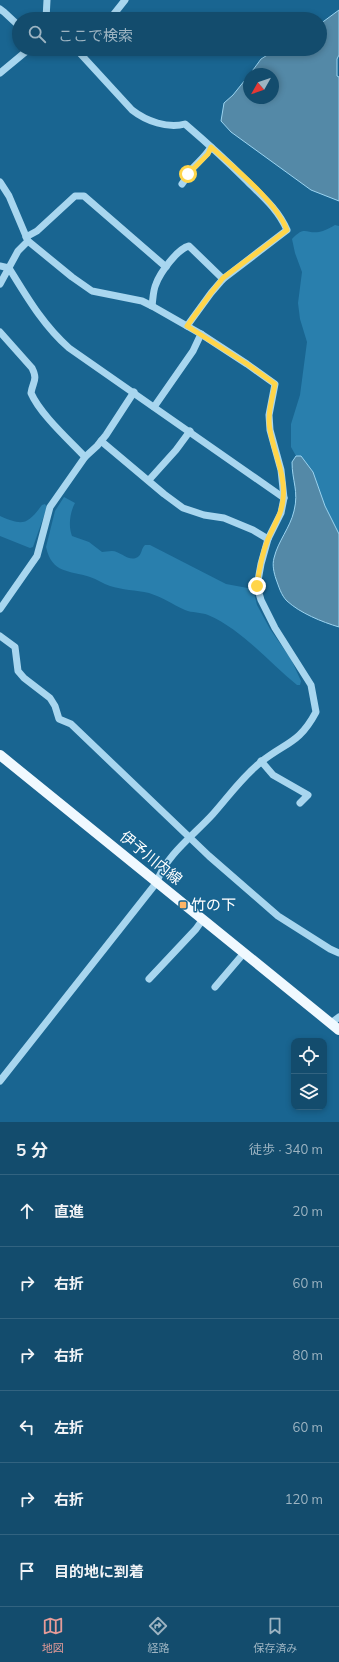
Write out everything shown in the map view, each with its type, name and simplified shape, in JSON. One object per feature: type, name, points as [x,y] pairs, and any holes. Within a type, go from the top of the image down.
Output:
[{"type":"main road","name":"伊予川内線","points":[[0,755],[244,953],[336,1023]]},
{"type":"street","points":[[46,0],[46,12]]},
{"type":"street","points":[[116,12],[125,0]]},
{"type":"street","points":[[0,10],[12,19]]},
{"type":"street","points":[[0,73],[21,56]]},
{"type":"street","points":[[85,56],[132,110],[139,116],[146,120],[171,126],[178,127],[185,124],[273,205],[287,230],[223,278],[187,326]]},
{"type":"street","points":[[182,184],[187,179],[192,169],[208,154],[211,147]]},
{"type":"street","points":[[0,182],[9,196],[27,239],[72,278],[92,290],[142,301],[152,306],[201,334],[275,384],[269,415],[270,430],[281,470],[284,498],[281,513],[268,539],[260,564],[257,586],[261,600],[275,628],[311,685],[316,712],[303,733],[295,740],[261,762],[239,782],[214,813],[169,860],[160,872],[157,882],[0,1081]]},
{"type":"street","points":[[0,284],[18,251],[27,239],[75,196],[79,195],[84,196],[166,267]]},
{"type":"street","points":[[152,306],[155,284],[166,267],[184,247],[189,246],[223,278]]},
{"type":"street","points":[[0,266],[9,268],[42,319],[58,338],[284,498]]},
{"type":"street","points":[[0,332],[32,368],[36,380],[31,393],[34,399],[54,425],[85,457]]},
{"type":"street","points":[[154,406],[193,351],[201,334]]},
{"type":"street","points":[[0,609],[37,556],[50,507],[85,457],[101,441],[134,392]]},
{"type":"street","points":[[149,480],[190,432]]},
{"type":"street","points":[[101,441],[183,508],[204,515],[230,520],[268,539]]},
{"type":"street","points":[[0,636],[16,647],[18,671],[24,678],[50,698],[55,706],[58,719],[71,724],[189,839],[278,916],[330,949],[339,953]]},
{"type":"street","points":[[261,762],[273,775],[308,795],[300,803]]},
{"type":"street","points":[[149,979],[203,919]]},
{"type":"street","points":[[215,986],[244,953]]},
{"type":"shaded area","points":[[339,10],[339,55],[337,59],[337,76],[339,77],[339,201],[311,190],[231,132],[221,121],[224,103],[243,82],[243,104],[279,104],[279,68],[254,68],[261,59],[266,56],[327,56],[327,19]]},
{"type":"shaded area","points":[[335,225],[339,226],[339,534],[325,506],[313,472],[301,456],[296,456],[291,447],[291,424],[300,395],[307,342],[300,319],[298,303],[302,272],[292,239],[303,231],[319,232]]},
{"type":"shaded area","points":[[296,456],[301,456],[313,472],[325,506],[339,534],[339,627],[312,617],[287,601],[279,588],[275,574],[273,561],[294,511],[296,492],[292,462]]},
{"type":"shaded area","points":[[64,497],[75,503],[70,519],[72,536],[89,542],[102,552],[111,551],[132,559],[141,554],[145,545],[150,545],[226,584],[253,589],[257,605],[270,629],[291,659],[301,681],[300,685],[297,685],[255,647],[221,621],[202,613],[185,610],[149,593],[107,585],[93,578],[68,572],[57,567],[52,562],[46,547],[55,511]]},
{"type":"shaded area","points":[[45,504],[47,507],[33,547],[30,548],[0,536],[0,516],[14,521],[24,522],[32,517],[42,505]]},
{"type":"place","name":"竹の下","points":[[183,905]]},
{"type":"route","points":[[188,174],[208,154],[211,147],[273,205],[287,230],[223,278],[187,326],[247,364],[275,384],[269,415],[270,430],[281,470],[284,498],[281,513],[268,539],[260,564],[257,586]]}]
